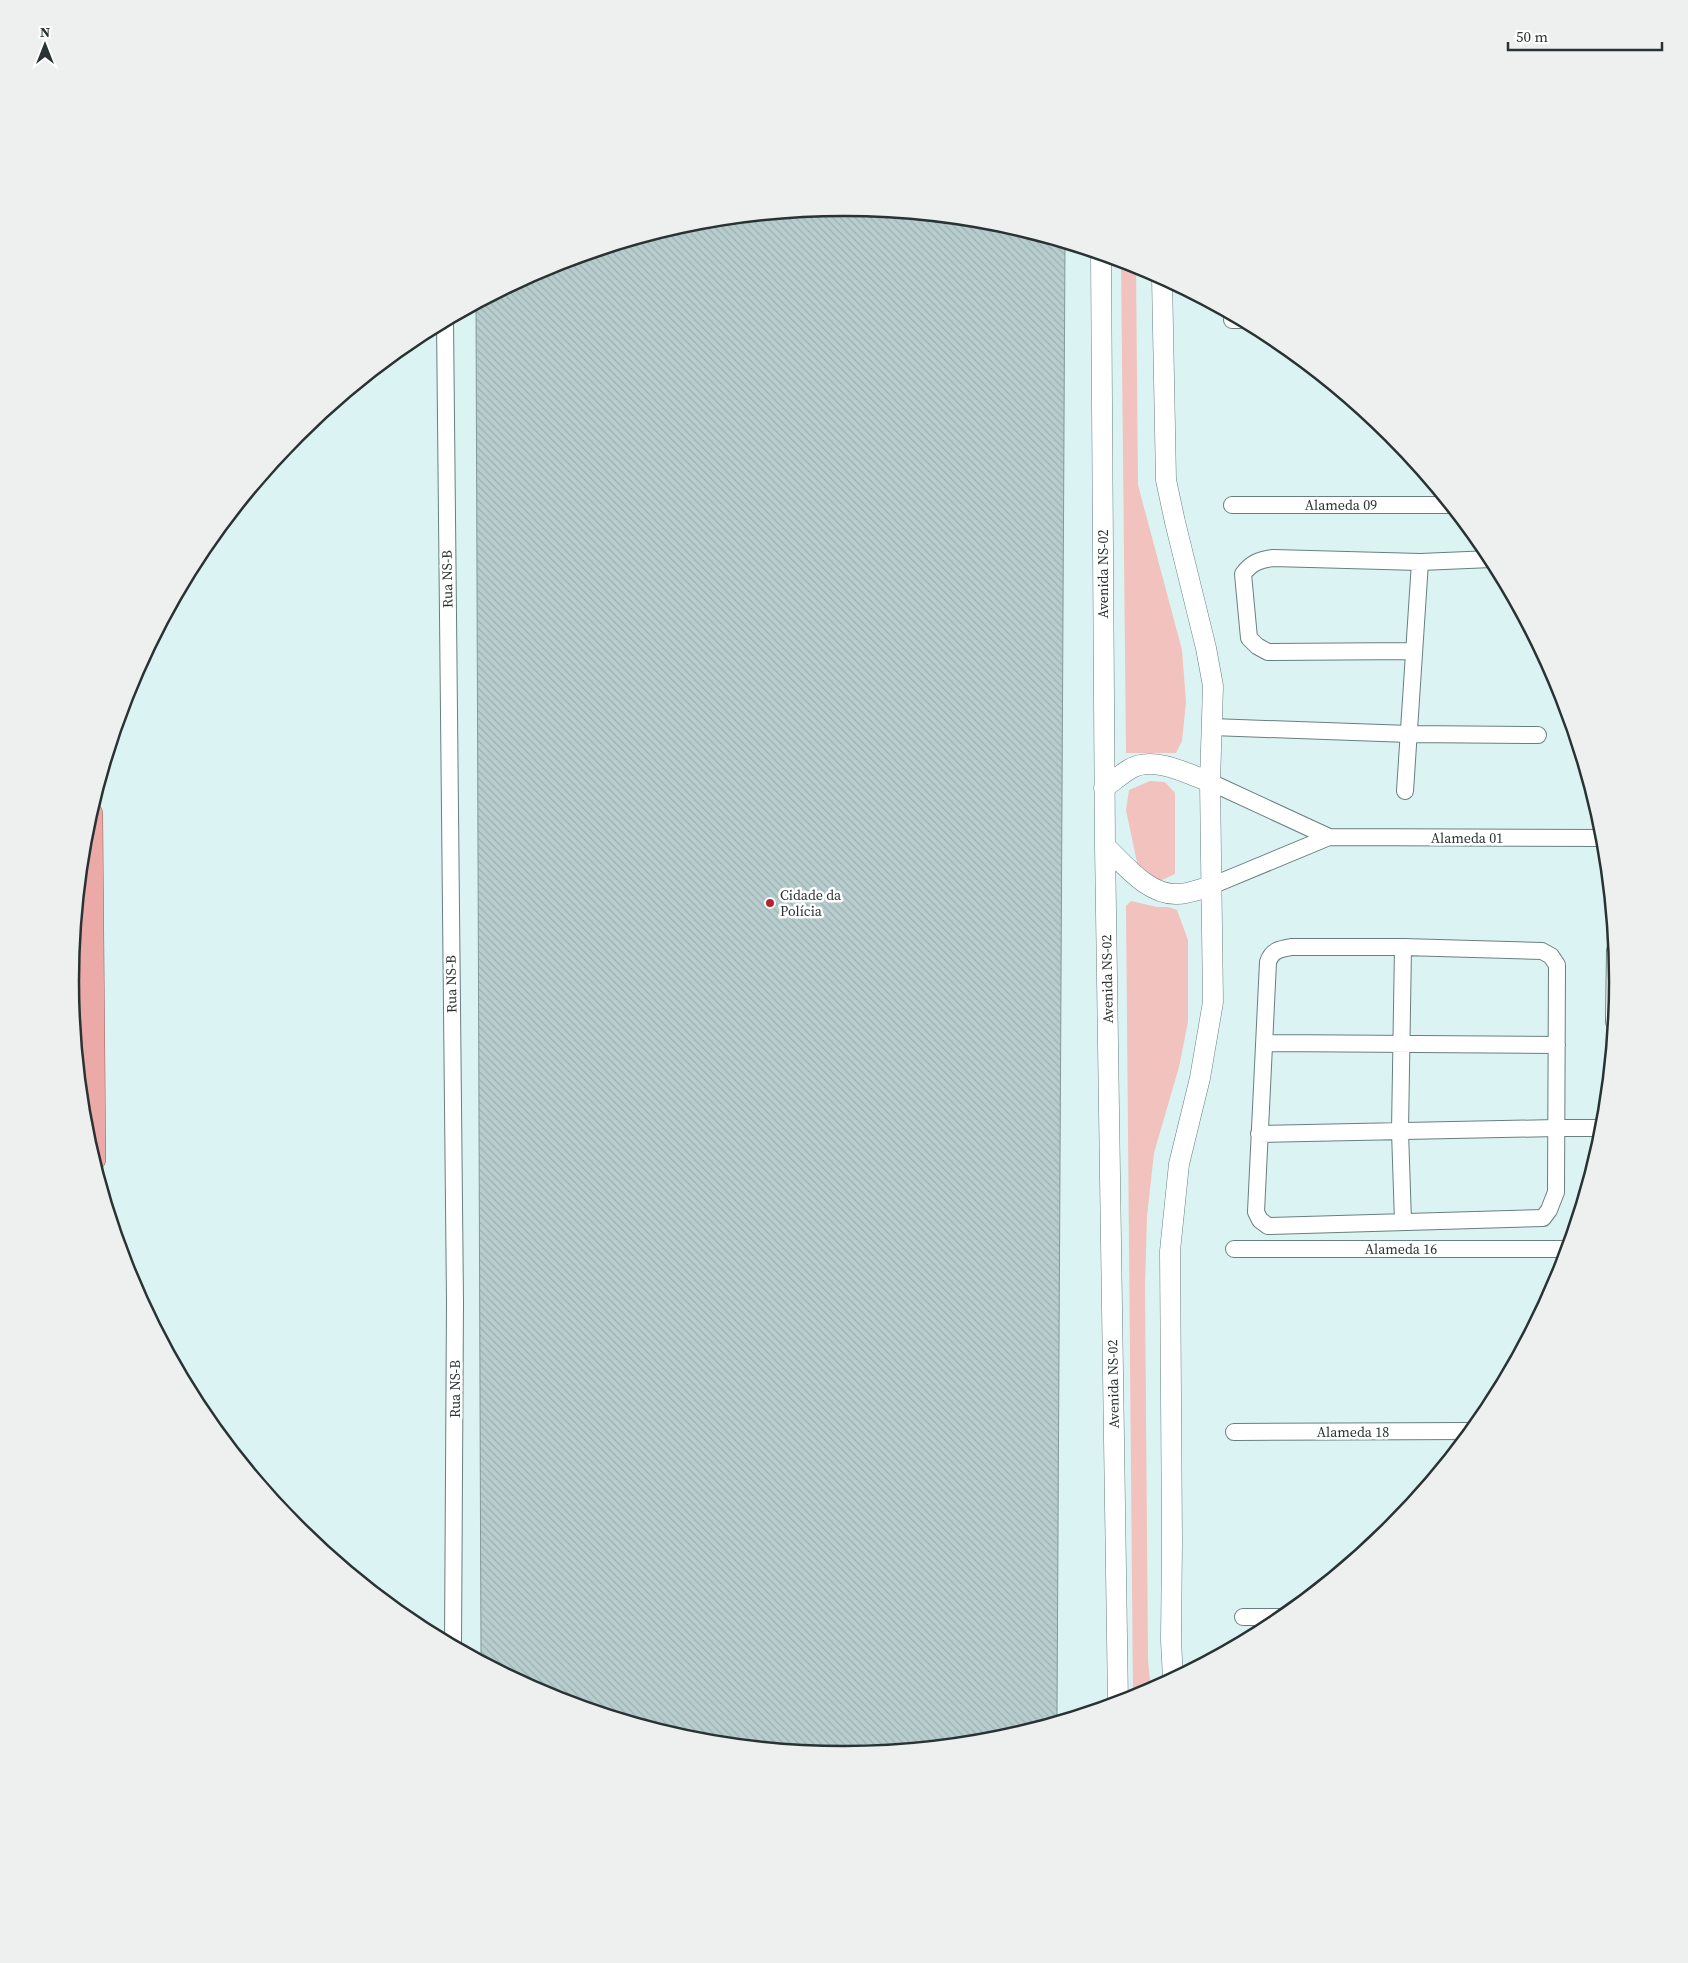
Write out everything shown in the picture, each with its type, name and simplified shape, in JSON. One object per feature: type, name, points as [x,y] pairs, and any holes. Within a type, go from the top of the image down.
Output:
[{"type":"main road","points":[[90,849],[93,1129]]},
{"type":"street","name":"Avenida NS-02","points":[[1101,261],[1104,788],[1118,1695]]},
{"type":"street","points":[[1162,286],[1166,480],[1206,648],[1213,686],[1210,782],[1213,1002],[1200,1078],[1179,1164],[1170,1251],[1172,1542],[1170,1640],[1172,1672]]},
{"type":"street","name":"Rua NS-B","points":[[445,329],[455,1302],[453,1639]]},
{"type":"street","name":"Alameda 09","points":[[1232,505],[1442,505]]},
{"type":"street","points":[[1412,651],[1268,652],[1257,646],[1249,638],[1243,574],[1248,566],[1259,560],[1273,558],[1420,562],[1482,559]]},
{"type":"street","points":[[1405,791],[1410,734],[1412,651],[1420,562]]},
{"type":"street","points":[[1212,727],[1410,734],[1538,735]]},
{"type":"street","points":[[1104,788],[1131,768],[1148,764],[1166,767],[1210,782]]},
{"type":"street","name":"Alameda 01","points":[[1210,782],[1330,837]]},
{"type":"street","name":"Alameda 01","points":[[1211,886],[1330,837],[1596,838]]},
{"type":"street","points":[[1105,846],[1145,883],[1162,893],[1179,895],[1211,886]]},
{"type":"street","points":[[1292,947],[1542,950],[1551,956],[1557,965],[1556,1192],[1549,1210],[1543,1218],[1268,1226],[1260,1220],[1256,1212],[1258,1134],[1264,1043],[1268,962],[1271,954],[1278,950],[1292,947]]},
{"type":"street","points":[[1403,947],[1403,1044],[1400,1131],[1403,1222]]},
{"type":"street","points":[[1264,1043],[1557,1044]]},
{"type":"street","points":[[1258,1134],[1595,1128]]},
{"type":"street","name":"Alameda 16","points":[[1234,1250],[1561,1249]]},
{"type":"street","name":"Alameda 18","points":[[1234,1432],[1463,1431]]},
{"type":"street","points":[[1243,1616],[1271,1617]]},
{"type":"shaded area","points":[[1121,269],[1136,275],[1138,485],[1182,650],[1186,702],[1182,741],[1176,753],[1126,753]]},
{"type":"shaded area","points":[[1150,781],[1165,782],[1175,793],[1175,874],[1162,880],[1149,881],[1139,872],[1126,810],[1129,790]]},
{"type":"shaded area","points":[[1131,901],[1177,910],[1188,940],[1188,1022],[1179,1067],[1154,1153],[1147,1216],[1145,1286],[1148,1660],[1150,1682],[1133,1690],[1126,906]]},
{"type":"building","name":"Cidade da Polícia","points":[[844,216],[894,218],[944,223],[993,231],[1065,249],[1057,1716],[993,1732],[944,1740],[894,1745],[844,1747],[744,1740],[646,1721],[598,1706],[551,1688],[481,1655],[476,311],[551,275],[598,257],[646,242],[744,223]]},
{"type":"place","name":"Cidade da Polícia","points":[[770,903]]}]
